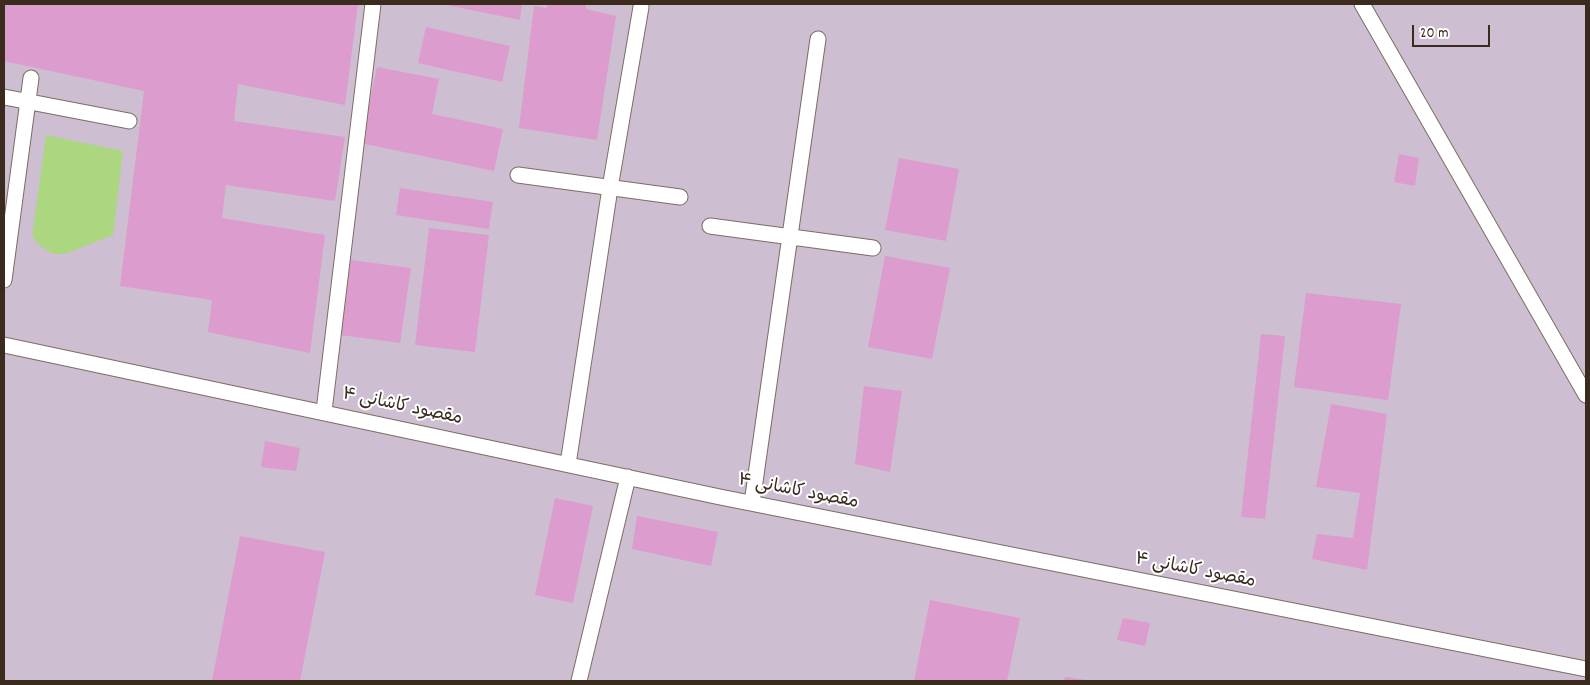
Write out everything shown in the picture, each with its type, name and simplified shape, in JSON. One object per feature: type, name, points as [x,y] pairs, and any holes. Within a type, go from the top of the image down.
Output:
[{"type":"lane","points":[[324,411],[373,4]]},
{"type":"lane","points":[[1362,4],[1580,372],[1586,396]]},
{"type":"lane","points":[[568,464],[610,188],[642,7]]},
{"type":"lane","points":[[752,503],[818,39]]},
{"type":"lane","points":[[4,280],[31,78]]},
{"type":"lane","points":[[4,97],[129,121]]},
{"type":"lane","points":[[518,175],[680,197]]},
{"type":"lane","points":[[710,226],[873,248]]},
{"type":"lane","name":"مقصود کاشانی ۴","points":[[4,345],[324,411],[752,503],[1586,669]]},
{"type":"lane","points":[[579,681],[628,477]]},
{"type":"shaded area","points":[[4,4],[1586,4],[1586,681],[4,681]]},
{"type":"green space","points":[[46,135],[123,151],[113,235],[65,254],[53,254],[39,245],[32,236]]},
{"type":"building","points":[[4,4],[358,4],[345,105],[238,84],[234,121],[345,137],[335,201],[226,185],[222,218],[325,235],[310,353],[208,332],[212,300],[120,286],[144,91],[4,61]]},
{"type":"building","points":[[447,4],[522,4],[520,20]]},
{"type":"building","points":[[547,4],[586,4],[586,9],[616,16],[597,140],[519,128],[534,6],[547,8]]},
{"type":"building","points":[[426,27],[510,46],[502,82],[418,63]]},
{"type":"building","points":[[377,67],[439,79],[432,114],[503,129],[494,171],[361,143]]},
{"type":"building","points":[[1399,154],[1419,158],[1415,186],[1394,182]]},
{"type":"building","points":[[899,158],[959,169],[946,241],[885,230]]},
{"type":"building","points":[[400,188],[493,202],[489,229],[396,215]]},
{"type":"building","points":[[429,228],[489,235],[475,352],[415,345]]},
{"type":"building","points":[[885,256],[950,268],[932,359],[868,347]]},
{"type":"building","points":[[351,260],[411,268],[400,343],[340,335]]},
{"type":"building","points":[[1306,293],[1401,304],[1388,400],[1294,387]]},
{"type":"building","points":[[1261,334],[1285,336],[1265,519],[1241,517]]},
{"type":"building","points":[[864,386],[902,391],[890,472],[855,464]]},
{"type":"building","points":[[1331,404],[1387,414],[1367,570],[1312,559],[1317,534],[1353,538],[1360,493],[1316,487]]},
{"type":"building","points":[[265,441],[300,448],[296,471],[261,467]]},
{"type":"building","points":[[555,498],[593,506],[573,603],[535,595]]},
{"type":"building","points":[[637,516],[718,532],[711,566],[632,549]]},
{"type":"building","points":[[240,536],[325,552],[300,681],[212,681]]},
{"type":"building","points":[[930,600],[1020,618],[1007,681],[914,681]]},
{"type":"building","points":[[1123,618],[1150,623],[1145,646],[1117,640]]},
{"type":"building","points":[[1065,677],[1087,680],[1064,681]]}]
